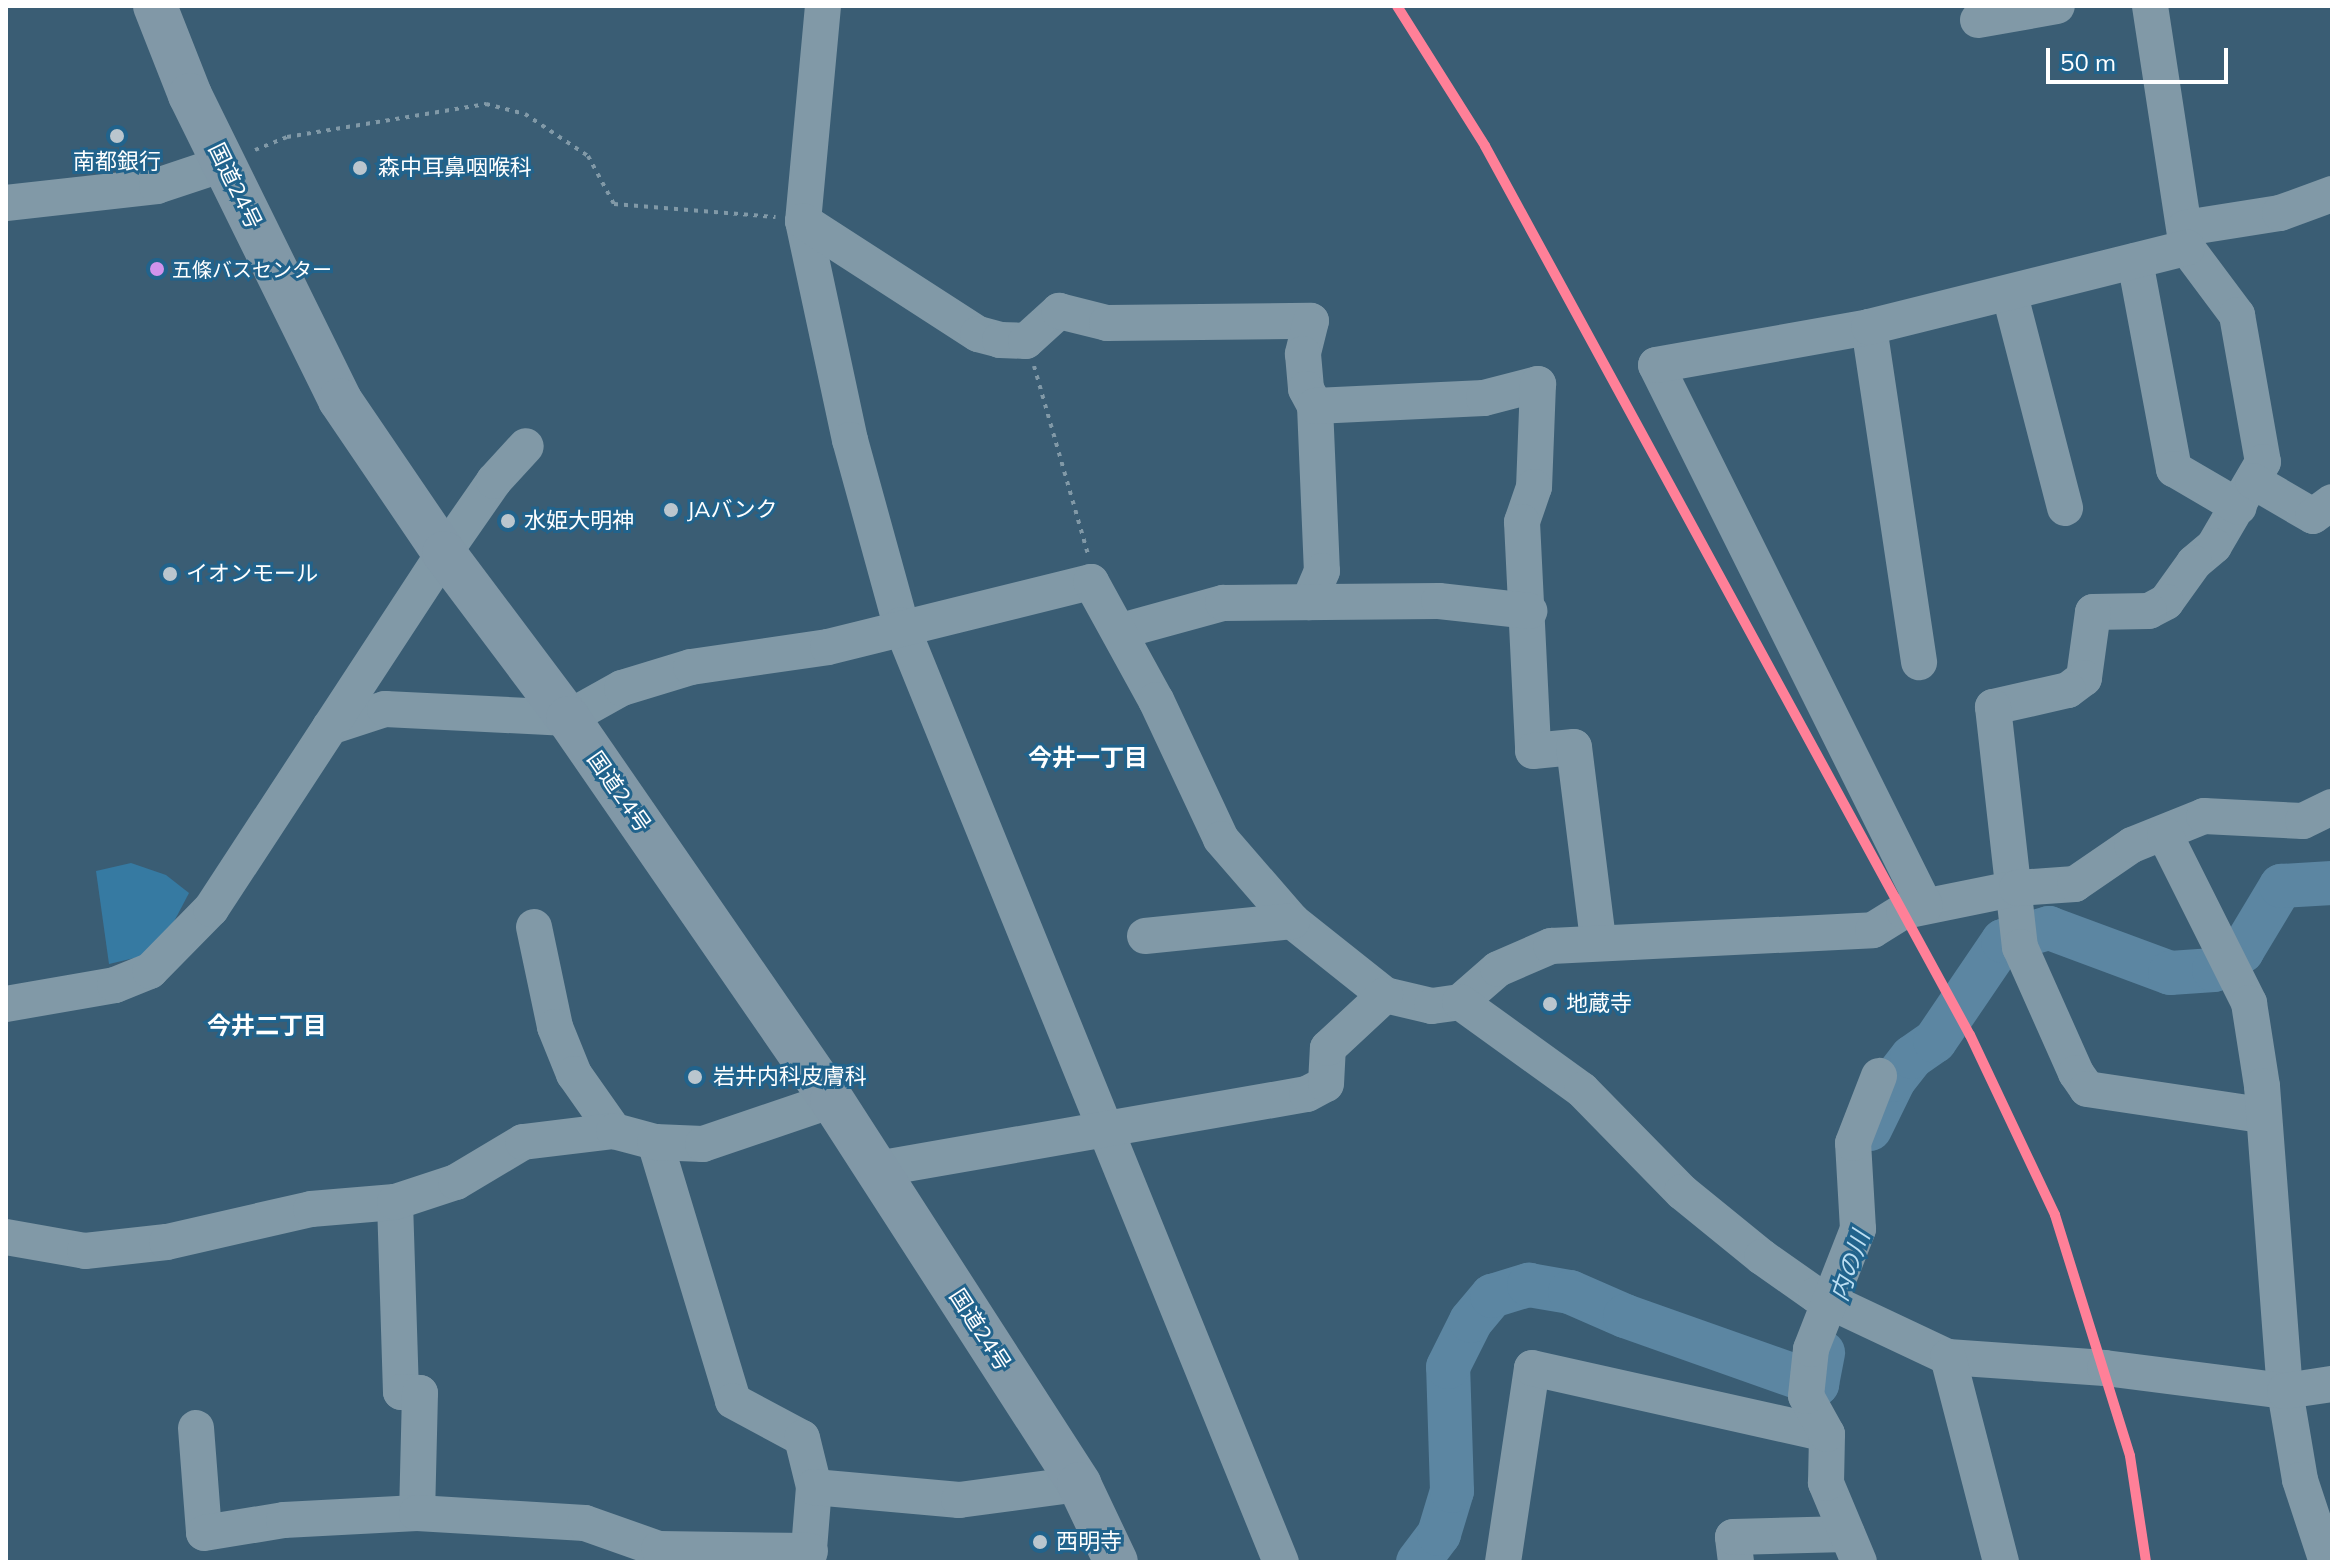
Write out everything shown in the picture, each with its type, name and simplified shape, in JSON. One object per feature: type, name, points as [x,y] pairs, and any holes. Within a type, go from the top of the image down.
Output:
[{"type":"highway","name":"国道24号","points":[[155,6],[223,164],[340,400],[444,553],[568,718],[832,1100],[1079,1484],[1116,1562]]},
{"type":"street","points":[[823,6],[803,221],[850,440],[901,625],[1101,1126],[1278,1556]]},
{"type":"street","points":[[1978,20],[2057,6]]},
{"type":"street","points":[[2150,6],[2187,237],[2237,315],[2263,462],[2214,546],[2194,563],[2166,602],[2149,611],[2093,612],[2084,678],[2068,690],[1993,707],[2019,919],[2087,1089],[2261,1115]]},
{"type":"street","points":[[6,203],[157,186],[223,164]]},
{"type":"street","points":[[1925,906],[1656,365],[1869,327],[2010,295],[2135,261],[2187,237],[2280,213],[2332,194]]},
{"type":"street","points":[[803,221],[978,334],[1026,341],[1059,311],[1107,323],[1311,321],[1303,354],[1306,389],[1315,406],[1322,571],[1309,602]]},
{"type":"street","points":[[2135,261],[2174,469],[2313,516],[2332,502]]},
{"type":"street","points":[[2010,295],[2065,508]]},
{"type":"street","points":[[1869,327],[1919,662]]},
{"type":"street","points":[[1315,406],[1484,398],[1538,384],[1534,487],[1522,522],[1529,611],[1533,751],[1574,747],[1598,940]]},
{"type":"street","points":[[6,1004],[115,985],[150,971],[211,909],[444,553],[494,481],[526,446]]},
{"type":"street","points":[[330,727],[385,709],[568,718],[622,688],[691,667],[828,647],[901,625],[1091,582],[1121,631],[1221,839],[1292,921],[1385,995],[1432,1006],[1460,1002],[1498,969],[1551,946],[1598,940],[1873,930],[1904,911],[1925,906],[2019,919],[2132,845],[2165,835],[2204,816],[2303,821],[2332,807]]},
{"type":"street","points":[[1121,631],[1223,603],[1439,601],[1529,611]]},
{"type":"street","points":[[2165,835],[2249,1003],[2254,1029],[2285,1391],[2300,1480],[2327,1562]]},
{"type":"street","points":[[1145,936],[1292,921]]},
{"type":"street","points":[[534,927],[565,1051],[574,1074],[614,1131]]},
{"type":"street","points":[[877,1169],[948,1160],[1101,1126],[1307,1094],[1326,1084],[1328,1048],[1385,995]]},
{"type":"street","points":[[1460,1002],[1582,1090],[1682,1192],[1762,1257],[1829,1301],[1948,1357],[2105,1368],[2285,1391],[2332,1384]]},
{"type":"street","points":[[1736,1562],[1733,1537],[1853,1548],[1826,1483],[1827,1434],[1806,1396],[1811,1349],[1858,1229],[1853,1143],[1879,1076]]},
{"type":"street","points":[[6,1237],[85,1251],[167,1242],[311,1209],[395,1202],[456,1182],[523,1142],[614,1131],[655,1142],[703,1144],[832,1100]]},
{"type":"street","points":[[196,1428],[204,1533],[284,1520],[417,1513],[585,1523],[659,1549],[809,1556],[814,1487],[802,1438],[733,1401],[655,1142]]},
{"type":"street","points":[[395,1202],[401,1392],[420,1393],[417,1513]]},
{"type":"street","points":[[1948,1357],[2001,1562]]},
{"type":"street","points":[[1503,1562],[1532,1368],[1827,1434]]},
{"type":"street","points":[[814,1487],[959,1500],[1079,1484]]},
{"type":"path","points":[[223,164],[287,137],[486,104],[525,114],[588,156],[614,204],[718,209],[803,221]]},
{"type":"path","points":[[1026,341],[1078,512],[1091,582]]},
{"type":"shaded area","points":[[131,863],[166,875],[189,893],[169,931],[147,955],[109,964],[96,871]]},
{"type":"waterway","name":"内の川","points":[[1870,1129],[1894,1080],[1912,1057],[1935,1041],[2003,941],[2049,928],[2170,973],[2214,970],[2242,951],[2281,886],[2332,883]]},
{"type":"waterway","name":"内の川","points":[[1418,1562],[1439,1534],[1452,1491],[1448,1367],[1471,1321],[1492,1296],[1529,1285],[1570,1292],[1625,1316],[1817,1384],[1823,1353]]},
{"type":"transit line","points":[[1397,6],[1485,146],[1970,1035],[2055,1215],[2130,1456],[2146,1562]]},
{"type":"place","name":"南都銀行","points":[[117,136]]},
{"type":"place","name":"森中耳鼻咽喉科","points":[[360,168]]},
{"type":"place","name":"五條バスセンター","points":[[157,269]]},
{"type":"place","name":"JAバンク","points":[[671,510]]},
{"type":"place","name":"水姫大明神","points":[[508,521]]},
{"type":"place","name":"イオンモール","points":[[170,574]]},
{"type":"place","name":"地蔵寺","points":[[1550,1004]]},
{"type":"place","name":"岩井内科皮膚科","points":[[695,1077]]},
{"type":"place","name":"西明寺","points":[[1040,1542]]},
{"type":"district","name":"今井一丁目","points":[[1088,758]]},
{"type":"district","name":"今井二丁目","points":[[267,1026]]}]
